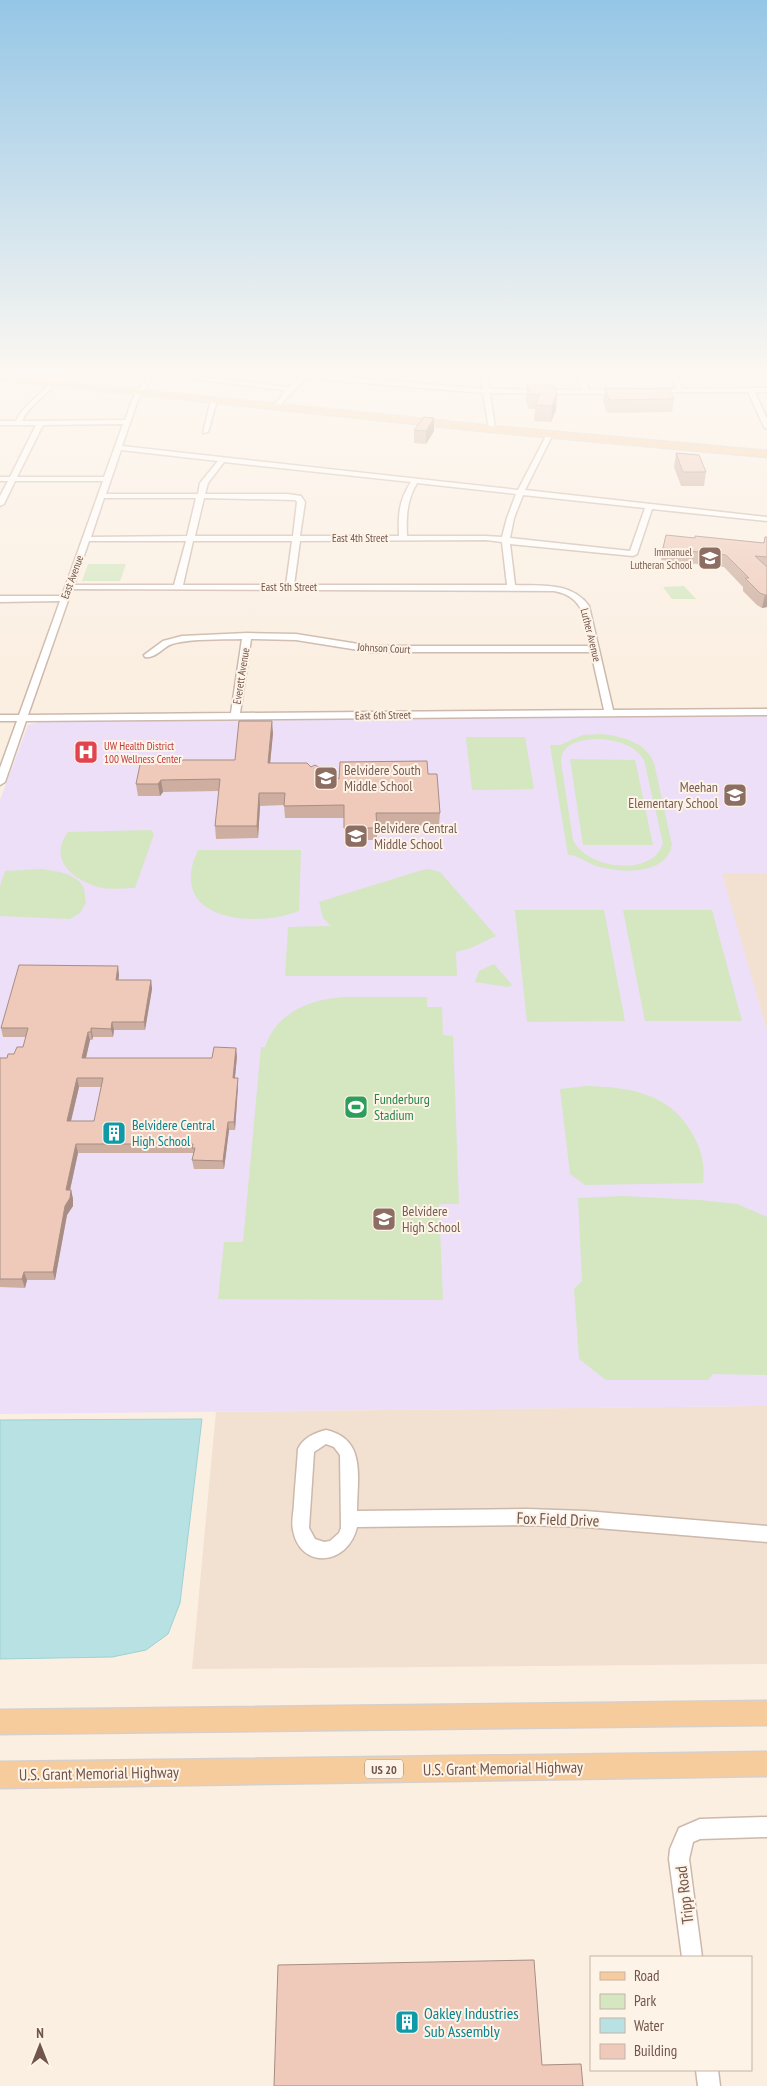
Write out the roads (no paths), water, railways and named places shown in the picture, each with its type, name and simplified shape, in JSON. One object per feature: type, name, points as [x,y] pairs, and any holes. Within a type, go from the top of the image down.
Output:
[{"type":"main road","points":[[0,1722],[767,1713]]},
{"type":"main road","name":"U.S. Grant Memorial Highway","points":[[0,1775],[767,1764]]},
{"type":"street","points":[[0,504],[16,472]]},
{"type":"street","name":"East Avenue","points":[[0,782],[109,472]]},
{"type":"street","points":[[178,587],[204,483],[212,472]]},
{"type":"street","points":[[336,472],[522,494],[767,519]]},
{"type":"street","points":[[511,588],[506,539],[522,494],[532,472]]},
{"type":"street","points":[[0,479],[107,479]]},
{"type":"street","points":[[403,538],[402,506],[416,481]]},
{"type":"street","points":[[102,496],[288,496],[298,498],[301,502],[290,587]]},
{"type":"street","name":"East 4th Street","points":[[86,539],[506,539],[634,554],[649,507]]},
{"type":"street","name":"East 5th Street","points":[[68,588],[511,588]]},
{"type":"street","name":"Luther Avenue","points":[[511,588],[549,588],[567,592],[577,597],[585,606],[609,713]]},
{"type":"street","points":[[0,599],[64,598]]},
{"type":"street","name":"Johnson Court","points":[[148,654],[166,643],[182,638],[247,636],[296,636],[371,649],[595,649]]},
{"type":"street","name":"Everett Avenue","points":[[235,716],[247,636]]},
{"type":"street","name":"East 6th Street","points":[[0,718],[767,712]]},
{"type":"street","points":[[318,1439],[335,1439],[347,1449],[349,1519],[348,1534],[345,1540],[332,1550],[314,1549],[308,1545],[302,1535],[306,1449],[318,1439]]},
{"type":"street","name":"Fox Field Drive","points":[[349,1519],[575,1518],[767,1534]]},
{"type":"street","name":"Tripp Road","points":[[692,1956],[679,1859],[680,1848],[686,1835],[700,1829],[767,1826]]},
{"type":"street","points":[[707,2071],[709,2086]]},
{"type":"water","points":[[202,1419],[180,1603],[168,1634],[146,1650],[112,1657],[0,1659],[0,1420]]},
{"type":"place","name":"Immanuel Lutheran School","points":[[710,558]]},
{"type":"place","name":"UW Health District 100 Wellness Center","points":[[86,752]]},
{"type":"place","name":"Belvidere South Middle School","points":[[326,778]]},
{"type":"place","name":"Meehan Elementary School","points":[[735,795]]},
{"type":"place","name":"Belvidere Central Middle School","points":[[356,836]]},
{"type":"place","name":"Funderburg Stadium","points":[[356,1107]]},
{"type":"place","name":"Belvidere Central High School","points":[[114,1133]]},
{"type":"place","name":"Belvidere High School","points":[[384,1219]]},
{"type":"place","name":"Oakley Industries Sub Assembly","points":[[407,2022]]}]
